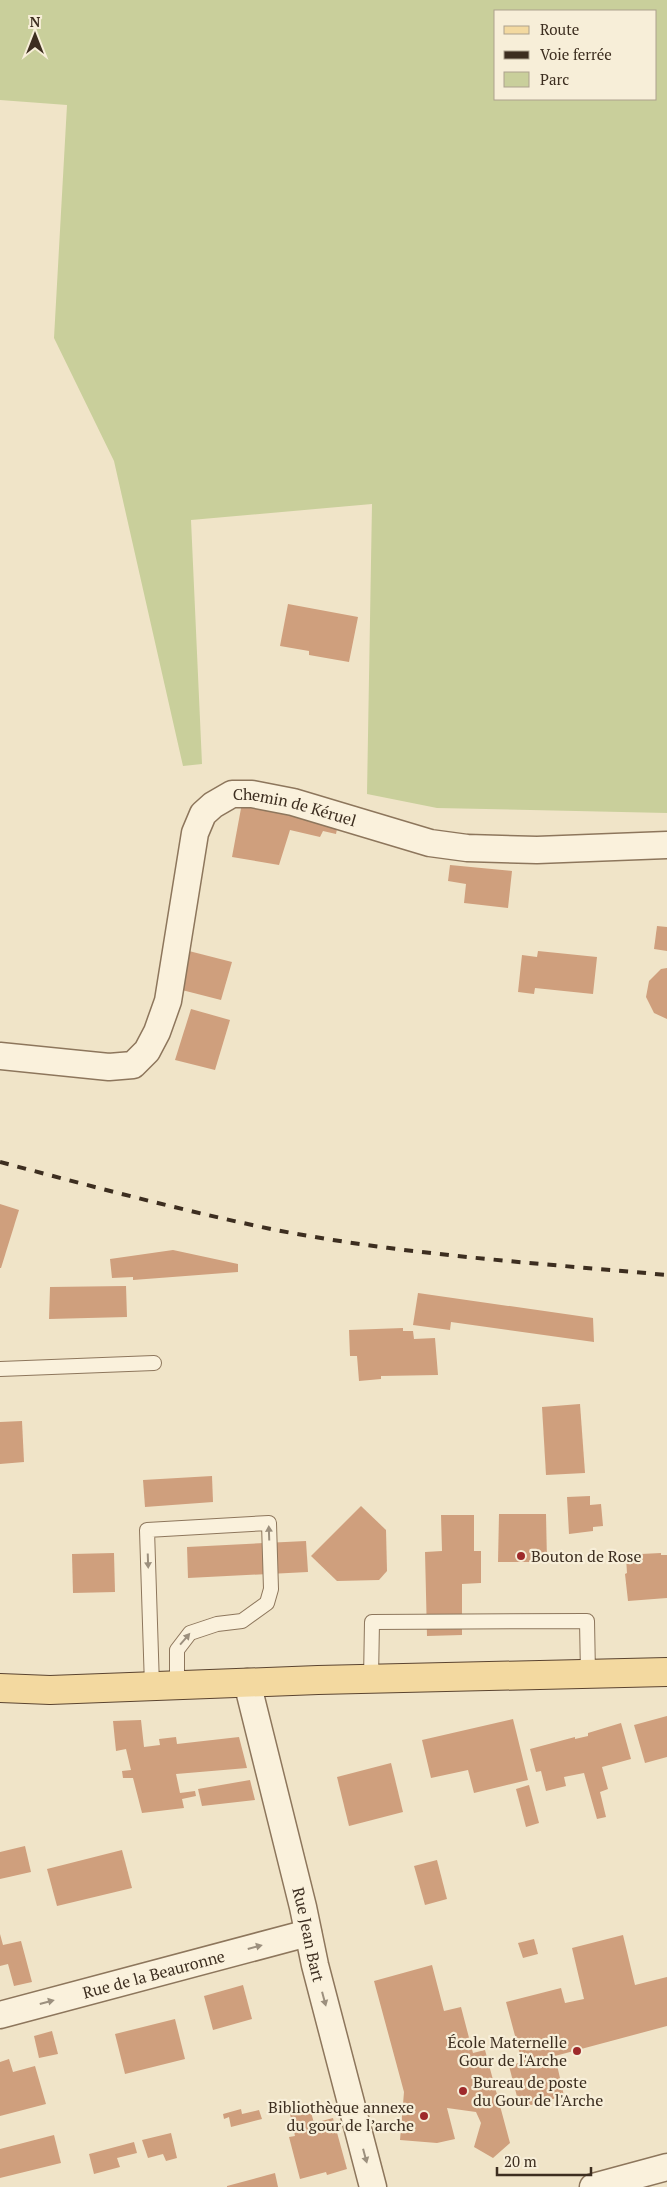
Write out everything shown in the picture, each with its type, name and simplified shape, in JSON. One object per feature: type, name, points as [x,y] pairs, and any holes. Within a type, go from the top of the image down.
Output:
[{"type":"main road","points":[[0,1688],[50,1690],[247,1682],[667,1672]]},
{"type":"street","name":"Chemin de Kéruel","points":[[0,1056],[109,1067],[133,1065],[148,1051],[168,1002],[195,833],[203,814],[232,794],[252,794],[293,802],[430,843],[467,848],[537,850],[667,845]]},
{"type":"street","name":"Rue Jean Bart","points":[[247,1682],[310,1942],[373,2187]]},
{"type":"street","name":"Rue de la Beauronne","points":[[0,2014],[310,1942]]},
{"type":"street","points":[[593,2187],[667,2167]]},
{"type":"lane","points":[[0,1369],[154,1364]]},
{"type":"lane","points":[[269,1523],[271,1588],[267,1602],[242,1621],[217,1624],[190,1633],[181,1642],[177,1650],[164,1686],[147,1530],[269,1523]]},
{"type":"lane","points":[[371,1679],[372,1622],[587,1621],[588,1674]]},
{"type":"green space","points":[[0,0],[667,0],[667,813],[437,808],[367,794],[372,504],[191,520],[202,764],[183,766],[114,461],[54,338],[67,105],[0,100]]},
{"type":"building","points":[[288,604],[358,617],[349,662],[309,655],[309,651],[280,646]]},
{"type":"building","points":[[242,803],[338,824],[336,834],[323,831],[320,837],[290,830],[279,865],[232,857]]},
{"type":"building","points":[[450,865],[512,871],[508,908],[464,903],[466,884],[448,881]]},
{"type":"building","points":[[657,926],[667,927],[667,951],[654,949]]},
{"type":"building","points":[[185,950],[232,962],[221,1000],[178,989]]},
{"type":"building","points":[[538,951],[597,957],[593,994],[535,988],[534,994],[518,992],[522,955],[537,957]]},
{"type":"building","points":[[667,968],[667,1019],[654,1013],[646,997],[649,981],[661,969]]},
{"type":"building","points":[[191,1009],[230,1020],[215,1070],[175,1060]]},
{"type":"building","points":[[0,1204],[19,1210],[1,1268],[0,1268]]},
{"type":"building","points":[[173,1250],[238,1264],[238,1272],[133,1280],[133,1277],[112,1278],[110,1259]]},
{"type":"building","points":[[126,1286],[127,1317],[49,1319],[50,1287]]},
{"type":"building","points":[[418,1293],[593,1318],[594,1342],[451,1322],[450,1330],[413,1325]]},
{"type":"building","points":[[403,1328],[403,1331],[413,1331],[414,1339],[435,1338],[438,1375],[381,1376],[381,1379],[359,1381],[357,1356],[350,1356],[349,1330]]},
{"type":"building","points":[[580,1404],[585,1473],[546,1475],[542,1407]]},
{"type":"building","points":[[22,1421],[24,1462],[0,1464],[0,1422]]},
{"type":"building","points":[[212,1476],[213,1502],[145,1507],[143,1480]]},
{"type":"building","points":[[590,1496],[590,1505],[601,1504],[603,1526],[593,1527],[593,1531],[569,1534],[567,1497]]},
{"type":"building","points":[[361,1506],[386,1530],[387,1571],[379,1580],[337,1581],[311,1556]]},
{"type":"building","points":[[499,1514],[546,1514],[547,1562],[498,1562]]},
{"type":"building","points":[[441,1515],[474,1515],[474,1551],[481,1551],[481,1583],[462,1584],[462,1635],[427,1636],[425,1552],[442,1551]]},
{"type":"building","points":[[306,1541],[308,1572],[188,1578],[187,1547]]},
{"type":"building","points":[[114,1553],[115,1592],[73,1593],[72,1554]]},
{"type":"building","points":[[661,1553],[661,1555],[667,1555],[667,1598],[628,1601],[625,1574],[627,1573],[626,1558],[641,1557],[641,1554]]},
{"type":"building","points":[[667,1716],[667,1757],[645,1763],[634,1725]]},
{"type":"building","points":[[513,1719],[528,1780],[474,1793],[468,1770],[431,1778],[422,1740]]},
{"type":"building","points":[[141,1720],[144,1747],[160,1745],[159,1739],[176,1737],[177,1744],[239,1737],[247,1768],[176,1774],[180,1793],[195,1791],[196,1796],[182,1799],[184,1808],[142,1813],[133,1778],[123,1778],[122,1771],[131,1770],[126,1749],[116,1751],[113,1721]]},
{"type":"building","points":[[621,1723],[631,1759],[602,1767],[608,1789],[600,1792],[606,1817],[597,1819],[584,1773],[564,1777],[566,1786],[546,1791],[541,1771],[536,1772],[530,1749],[575,1737],[575,1739],[588,1736],[588,1733]]},
{"type":"building","points":[[391,1763],[403,1812],[349,1826],[337,1777]]},
{"type":"building","points":[[250,1780],[255,1800],[202,1806],[198,1789]]},
{"type":"building","points":[[529,1785],[539,1823],[526,1827],[516,1789]]},
{"type":"building","points":[[25,1846],[31,1872],[0,1879],[0,1852]]},
{"type":"building","points":[[122,1850],[132,1888],[57,1906],[47,1869]]},
{"type":"building","points":[[437,1860],[447,1899],[425,1905],[414,1866]]},
{"type":"building","points":[[0,1934],[3,1945],[21,1941],[32,1982],[14,1986],[8,1964],[0,1966]]},
{"type":"building","points":[[623,1935],[635,1985],[667,1977],[667,2026],[555,2056],[564,2096],[520,2108],[509,2066],[522,2062],[506,2002],[561,1988],[565,2003],[584,1999],[572,1948]]},
{"type":"building","points":[[534,1939],[538,1954],[523,1958],[518,1943]]},
{"type":"building","points":[[432,1965],[444,2011],[461,2007],[473,2053],[485,2050],[510,2143],[493,2158],[474,2147],[481,2123],[476,2112],[447,2108],[455,2139],[437,2143],[400,2140],[404,2092],[374,1981]]},
{"type":"building","points":[[243,1985],[252,2019],[213,2030],[204,1996]]},
{"type":"building","points":[[175,2019],[185,2059],[125,2074],[115,2034]]},
{"type":"building","points":[[52,2031],[58,2054],[39,2058],[34,2036]]},
{"type":"building","points":[[9,2059],[13,2072],[35,2066],[46,2104],[0,2116],[0,2062]]},
{"type":"building","points":[[241,2109],[242,2114],[259,2110],[262,2119],[231,2127],[229,2117],[224,2119],[223,2114]]},
{"type":"building","points":[[310,2109],[314,2123],[333,2118],[347,2169],[327,2175],[326,2172],[300,2179],[289,2137],[295,2136],[290,2114]]},
{"type":"building","points":[[171,2133],[177,2158],[166,2161],[163,2154],[148,2158],[142,2140]]},
{"type":"building","points":[[54,2135],[61,2163],[0,2178],[0,2149]]},
{"type":"building","points":[[134,2142],[137,2153],[117,2158],[120,2167],[94,2174],[89,2154]]},
{"type":"building","points":[[275,2173],[278,2187],[227,2187],[227,2186]]},
{"type":"railway","points":[[0,1162],[206,1215],[324,1239],[422,1252],[667,1275]]},
{"type":"place","name":"Bouton de Rose","points":[[521,1556]]},
{"type":"place","name":"École Maternelle Gour de l'Arche","points":[[577,2051]]},
{"type":"place","name":"Bureau de poste du Gour de l'Arche","points":[[463,2091]]},
{"type":"place","name":"Bibliothèque annexe du gour de l’arche","points":[[424,2116]]}]
